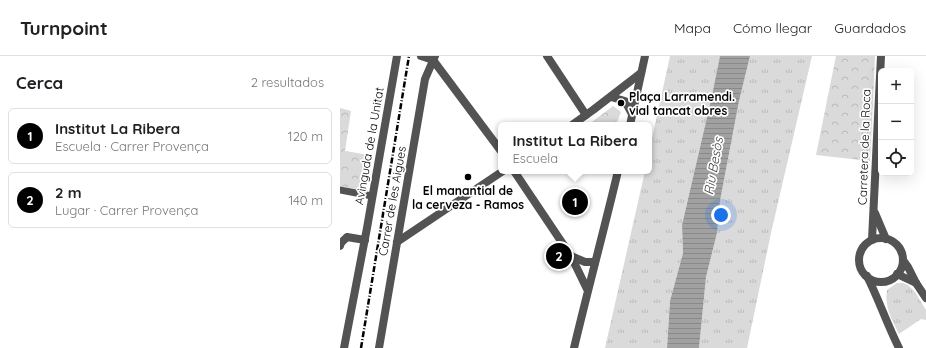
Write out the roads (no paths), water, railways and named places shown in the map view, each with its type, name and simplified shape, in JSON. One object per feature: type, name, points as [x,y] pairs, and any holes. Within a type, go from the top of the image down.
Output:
[{"type":"street","name":"Avinguda de la Unitat","points":[[344,348],[397,56]]},
{"type":"street","points":[[421,56],[434,58],[498,147]]},
{"type":"street","points":[[547,56],[586,116]]},
{"type":"street","points":[[631,122],[645,56]]},
{"type":"street","name":"Carretera de la Roca","points":[[872,240],[880,56]]},
{"type":"street","name":"Carrer de les Aigues","points":[[379,348],[425,79],[434,58]]},
{"type":"street","points":[[577,122],[641,73]]},
{"type":"street","points":[[611,97],[625,101],[632,114]]},
{"type":"street","points":[[397,242],[499,174]]},
{"type":"street","points":[[516,174],[572,256],[587,289]]},
{"type":"street","points":[[574,348],[587,289],[617,174]]},
{"type":"street","points":[[340,190],[372,196]]},
{"type":"street","points":[[874,209],[886,239]]},
{"type":"street","points":[[340,246],[347,237],[364,240]]},
{"type":"street","points":[[879,238],[886,239],[892,241],[898,246],[902,253],[903,260],[902,266],[897,274],[889,280],[883,282],[877,281],[863,273],[859,264],[860,254],[864,246],[872,240],[879,238]]},
{"type":"street","points":[[572,256],[585,262],[595,262]]},
{"type":"street","points":[[903,260],[908,266],[916,284],[926,298]]},
{"type":"street","points":[[897,274],[916,284]]},
{"type":"street","points":[[867,276],[899,348]]},
{"type":"street","points":[[878,298],[883,282]]},
{"type":"street","points":[[340,322],[349,323]]},
{"type":"water","name":"Riu Besòs","points":[[720,56],[750,56],[739,101],[720,201],[717,233],[706,277],[699,348],[667,348],[670,301],[683,253],[682,225]]},
{"type":"railway","points":[[361,348],[409,56]]},
{"type":"place","name":"Plaça Larramendi. vial tancat obres","points":[[621,103]]},
{"type":"place","name":"El manantial de la cerveza - Ramos","points":[[468,177]]},
{"type":"place","name":"Institut La Ribera","points":[[575,202]]},
{"type":"place","name":"2 m","points":[[559,256]]}]
